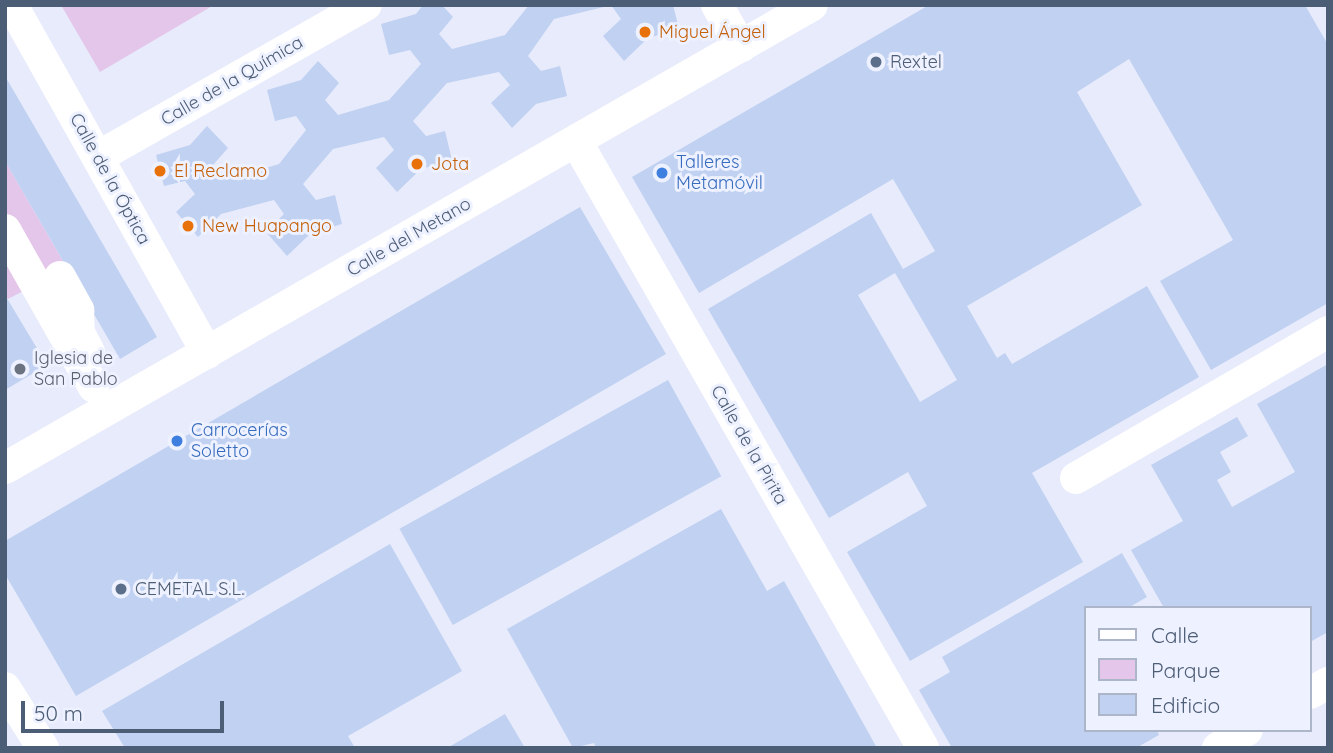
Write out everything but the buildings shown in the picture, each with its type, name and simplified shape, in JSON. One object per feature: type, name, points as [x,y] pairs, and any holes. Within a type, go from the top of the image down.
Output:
[{"type":"street","name":"Calle de la Óptica","points":[[12,5],[206,353]]},
{"type":"street","name":"Calle de la Química","points":[[98,157],[366,5]]},
{"type":"street","points":[[717,5],[741,47]]},
{"type":"street","name":"Calle del Metano","points":[[5,468],[105,395],[206,353],[812,5]]},
{"type":"street","name":"Calle de la Pirita","points":[[576,141],[923,748]]},
{"type":"street","points":[[5,230],[105,395]]},
{"type":"street","points":[[60,277],[78,310],[79,333],[105,395]]},
{"type":"street","points":[[1076,478],[1328,332]]},
{"type":"street","points":[[1312,692],[1328,683]]},
{"type":"street","points":[[5,688],[43,748]]},
{"type":"green space","points":[[61,5],[214,5],[100,72]]},
{"type":"green space","points":[[5,161],[67,268],[8,299],[5,295]]},
{"type":"place","name":"Miguel Ángel","points":[[645,32]]},
{"type":"place","name":"Rextel","points":[[876,62]]},
{"type":"place","name":"Jota","points":[[417,164]]},
{"type":"place","name":"El Reclamo","points":[[160,171]]},
{"type":"place","name":"Talleres Metamóvil","points":[[662,173]]},
{"type":"place","name":"New Huapango","points":[[188,226]]},
{"type":"place","name":"Iglesia de San Pablo","points":[[20,369]]},
{"type":"place","name":"Carrocerías Soletto","points":[[177,441]]},
{"type":"place","name":"CEMETAL S.L.","points":[[121,589]]}]
